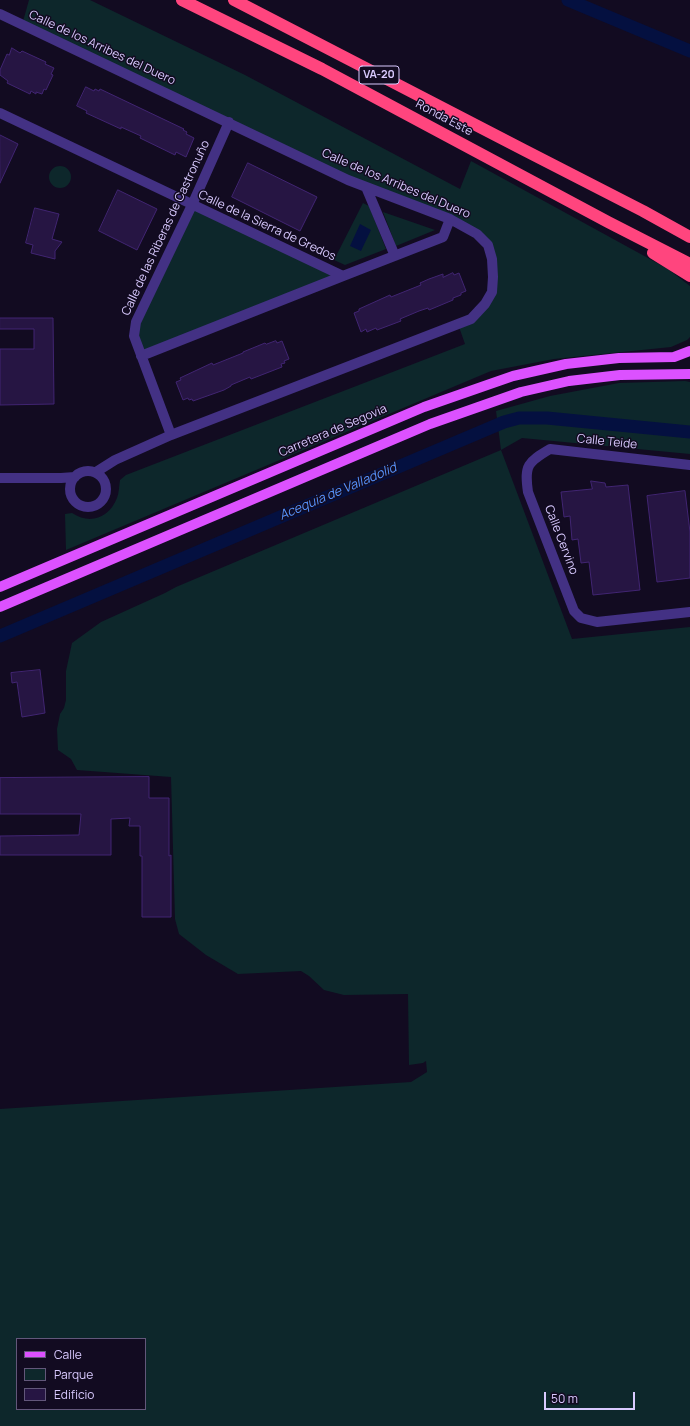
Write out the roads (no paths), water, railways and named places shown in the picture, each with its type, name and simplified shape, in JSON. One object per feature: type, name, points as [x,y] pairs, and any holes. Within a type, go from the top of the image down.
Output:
[{"type":"highway","name":"Ronda Este","points":[[182,0],[322,69],[608,222],[690,264]]},
{"type":"highway","name":"Ronda Este","points":[[234,0],[688,235]]},
{"type":"highway","points":[[608,222],[618,234],[642,246],[690,276]]},
{"type":"main road","name":"Carretera de Segovia","points":[[0,587],[424,407],[513,376],[566,364],[619,358],[674,357],[690,351]]},
{"type":"main road","points":[[0,607],[307,475],[430,424],[521,392],[569,381],[620,375],[690,374]]},
{"type":"street","name":"Calle de los Arribes del Duero","points":[[0,15],[229,122],[348,180],[450,219],[477,234],[488,245],[492,259],[492,292],[485,304],[471,319],[171,435],[115,460],[96,472]]},
{"type":"street","name":"Calle de la Sierra de Gredos","points":[[0,113],[343,276],[443,237],[450,219]]},
{"type":"street","name":"Calle de las Riberas de Castronuño","points":[[171,435],[134,336],[136,322],[192,205],[229,122]]},
{"type":"street","points":[[366,187],[394,256]]},
{"type":"street","points":[[141,356],[343,276]]},
{"type":"street","name":"Calle Teide","points":[[528,468],[533,459],[550,450],[690,464]]},
{"type":"street","points":[[105,481],[96,472],[84,471],[72,481],[70,491],[72,497],[81,506],[93,507],[99,504],[104,499],[106,493],[105,481],[115,460]]},
{"type":"street","name":"Calle Cervino","points":[[528,468],[526,479],[528,492],[574,611],[581,618],[597,622],[690,612]]},
{"type":"street","points":[[0,478],[61,478],[72,481]]},
{"type":"waterway","points":[[568,0],[690,51]]},
{"type":"waterway","name":"Acequia de Valladolid","points":[[0,636],[504,422],[519,418],[547,418],[690,432]]}]
